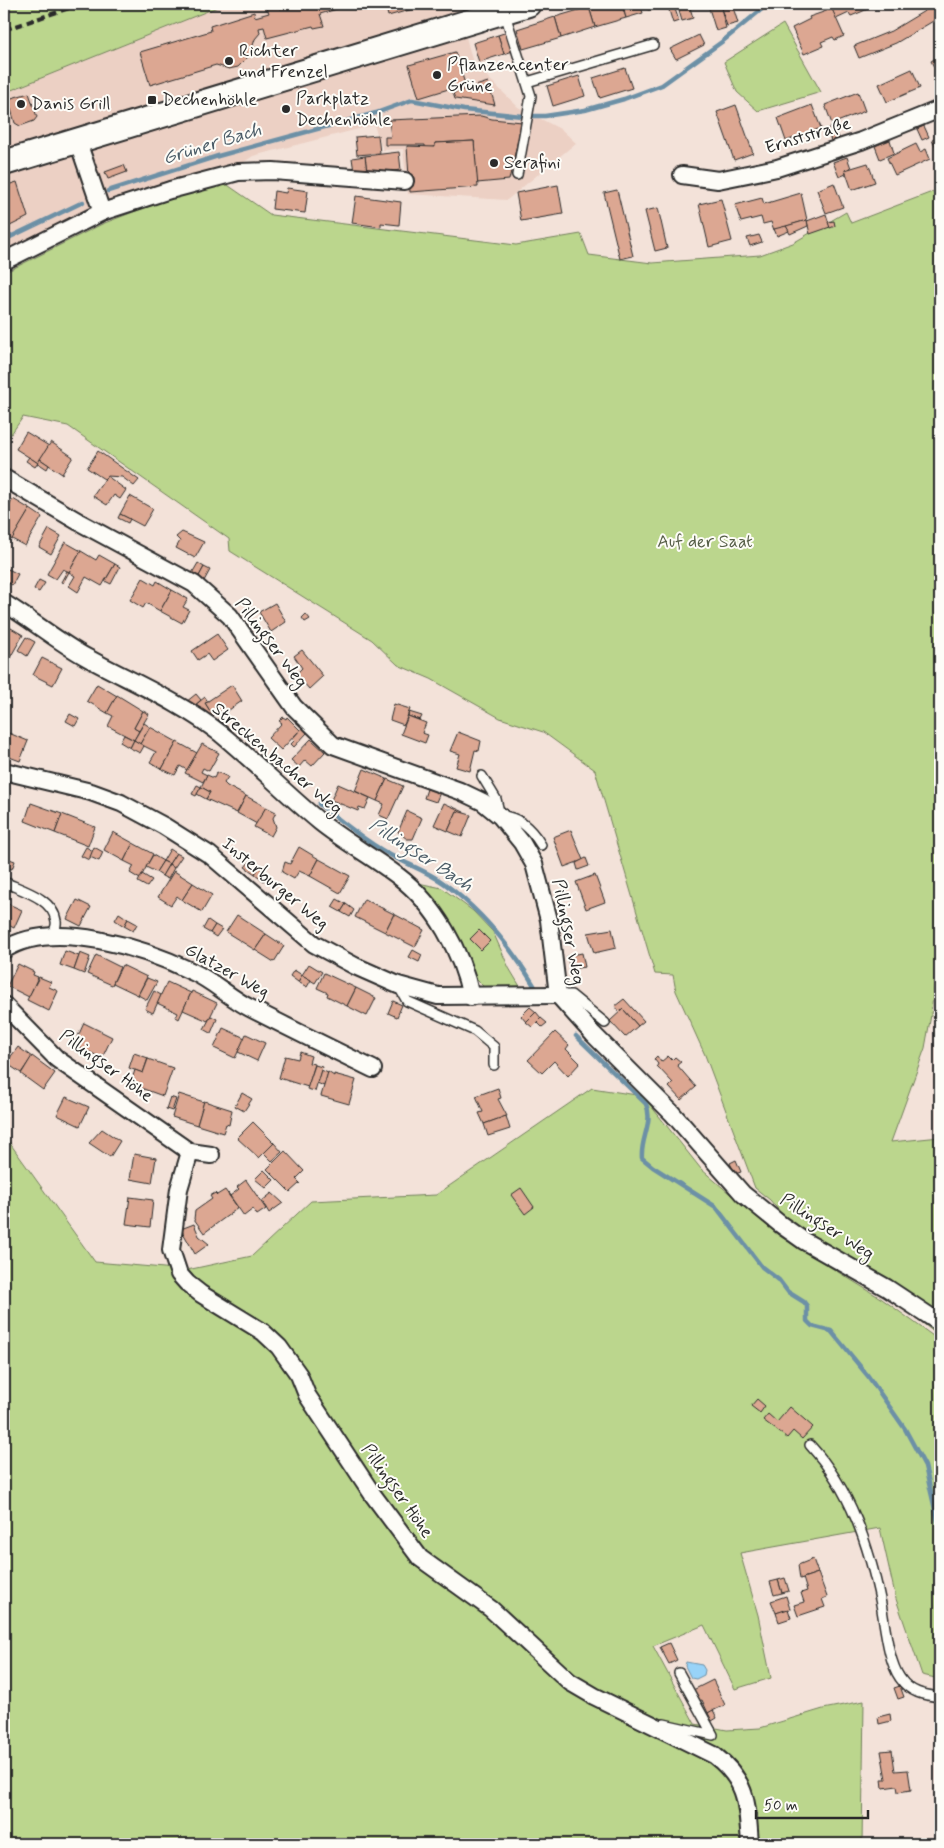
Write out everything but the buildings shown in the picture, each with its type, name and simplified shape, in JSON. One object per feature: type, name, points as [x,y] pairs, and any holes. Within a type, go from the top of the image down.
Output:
[{"type":"main road","points":[[4,161],[78,142],[528,4]]},
{"type":"street","name":"Ernststraße","points":[[682,175],[718,180],[777,168],[861,142],[940,109]]},
{"type":"street","points":[[78,142],[102,212]]},
{"type":"street","points":[[4,261],[102,212],[170,190],[238,172],[273,172],[405,181]]},
{"type":"street","name":"Pillingser Weg","points":[[4,478],[79,522],[194,584],[230,616],[294,707],[333,745],[460,791],[483,802],[500,816],[522,843],[534,864],[549,920],[558,995],[593,1034],[672,1113],[743,1194],[804,1241],[886,1288],[940,1323]]},
{"type":"street","name":"Streckenbacher Weg","points":[[4,602],[70,647],[173,702],[220,734],[280,789],[322,823],[398,876],[419,895],[444,930],[461,961],[472,997]]},
{"type":"street","name":"Insterburger Weg","points":[[4,771],[91,792],[121,803],[164,826],[210,855],[314,944],[355,966],[398,985],[438,996],[558,995]]},
{"type":"street","name":"Glatzer Weg","points":[[4,950],[16,943],[52,936],[90,940],[140,951],[194,972],[248,1007],[373,1069]]},
{"type":"street","name":"Pillingser Höhe","points":[[4,1005],[57,1059],[190,1152],[211,1155]]},
{"type":"street","name":"Pillingser Höhe","points":[[190,1152],[179,1189],[171,1250],[173,1262],[187,1283],[263,1332],[279,1347],[299,1375],[308,1395],[373,1495],[420,1558],[491,1609],[570,1682],[594,1696],[714,1755],[730,1767],[740,1781],[743,1791],[750,1844]]},
{"type":"lane","points":[[504,11],[532,96],[517,176]]},
{"type":"lane","points":[[527,82],[653,45]]},
{"type":"lane","points":[[482,776],[496,800],[500,816],[510,816],[532,830],[542,844]]},
{"type":"lane","points":[[4,882],[41,900],[51,909],[56,922],[52,936]]},
{"type":"lane","points":[[398,985],[407,1001],[475,1031],[494,1047],[494,1065]]},
{"type":"lane","points":[[558,995],[571,995],[605,1023]]},
{"type":"lane","points":[[810,1445],[841,1488],[859,1523],[872,1563],[889,1644],[899,1677],[917,1693],[940,1697]]},
{"type":"lane","points":[[642,1719],[713,1735],[679,1673]]},
{"type":"shaded area","points":[[225,4],[550,4],[466,37],[473,63],[518,107],[562,130],[576,143],[507,200],[408,194],[403,149],[383,150],[374,125],[253,156],[219,179],[89,212],[4,257],[4,93]]},
{"type":"green space","points":[[4,4],[225,4],[4,93]]},
{"type":"green space","points":[[783,24],[821,92],[758,111],[737,92],[724,62]]},
{"type":"green space","name":"Auf der Saat","points":[[219,179],[271,215],[516,245],[581,234],[589,255],[652,263],[760,255],[793,243],[846,212],[851,223],[940,189],[940,926],[931,1015],[925,1048],[891,1142],[940,1137],[940,1337],[809,1232],[787,1220],[770,1200],[755,1188],[705,1055],[676,991],[673,975],[655,974],[595,770],[543,732],[500,718],[431,679],[398,665],[372,640],[230,551],[229,539],[68,426],[23,417],[4,444],[4,273],[102,224]]},
{"type":"green space","points":[[418,883],[442,888],[473,911],[493,932],[509,968],[524,993],[487,990],[476,979],[461,945]]},
{"type":"green space","points":[[592,1088],[643,1096],[701,1169],[778,1235],[882,1299],[940,1341],[940,1679],[922,1675],[896,1599],[880,1528],[740,1553],[758,1615],[771,1678],[735,1689],[704,1625],[653,1646],[695,1724],[727,1730],[760,1728],[823,1709],[864,1701],[862,1844],[4,1844],[4,1135],[95,1262],[187,1270],[252,1256],[311,1201],[436,1195]]},
{"type":"water","points":[[686,1662],[702,1665],[705,1670],[704,1675],[696,1679],[691,1678],[685,1666]]},
{"type":"waterway","name":"Grüner Bach","points":[[108,191],[218,156],[376,113],[412,100],[464,110],[522,116],[545,116],[585,110],[624,99],[662,85],[723,41],[768,4]]},
{"type":"waterway","name":"Grüner Bach","points":[[4,240],[83,202]]},
{"type":"waterway","name":"Pillingser Bach","points":[[319,804],[377,847],[434,877],[472,906],[506,944],[535,987]]},
{"type":"waterway","name":"Pillingser Bach","points":[[576,1036],[646,1104],[648,1124],[642,1158],[716,1207],[762,1267],[779,1280],[788,1292],[804,1302],[807,1306],[807,1321],[812,1326],[831,1331],[868,1376],[905,1429],[925,1466],[940,1531]]},
{"type":"railway","points":[[4,30],[81,4]]},
{"type":"place","name":"Richter und Frenzel","points":[[229,61]]},
{"type":"place","name":"Pflanzencenter Grüne","points":[[437,75]]},
{"type":"place","name":"Dechenhöhle","points":[[152,100]]},
{"type":"place","name":"Danis Grill","points":[[21,104]]},
{"type":"place","name":"Parkplatz Dechenhöhle","points":[[286,109]]},
{"type":"place","name":"Serafini","points":[[494,163]]}]
